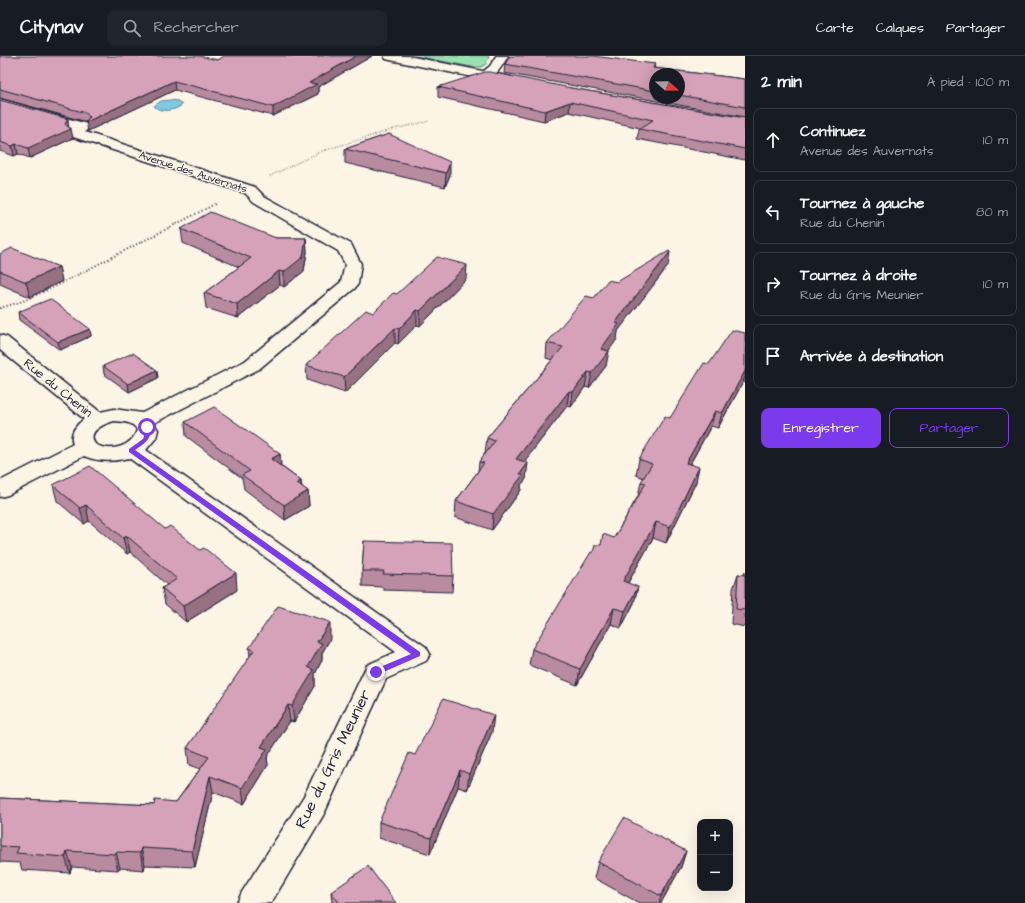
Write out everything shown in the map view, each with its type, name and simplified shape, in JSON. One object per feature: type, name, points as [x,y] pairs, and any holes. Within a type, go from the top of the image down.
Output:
[{"type":"street","points":[[390,56],[522,83]]},
{"type":"street","points":[[485,75],[494,68],[502,56]]},
{"type":"street","name":"Avenue des Auvernats","points":[[0,103],[82,127],[75,133],[250,190],[259,199],[345,248],[353,264],[349,284],[252,365],[142,421]]},
{"type":"street","name":"Rue du Chenin","points":[[0,341],[97,420]]},
{"type":"street","points":[[114,415],[135,417],[142,421],[147,427],[148,433],[145,440],[131,450],[121,454],[105,455],[91,452],[85,447],[82,441],[82,435],[86,428],[97,420],[114,415]]},
{"type":"street","points":[[0,490],[85,447]]},
{"type":"street","name":"Rue du Gris Meunier","points":[[131,450],[417,654],[376,672],[314,805],[253,903]]},
{"type":"path","points":[[0,308],[58,285],[244,188],[322,151],[394,129],[430,121]]},
{"type":"green space","points":[[414,56],[489,56],[486,64],[481,67],[473,67]]},
{"type":"water","points":[[161,101],[178,101],[182,105],[176,109],[168,110],[160,110],[154,106]]},
{"type":"building","points":[[0,56],[199,56],[218,60],[224,56],[356,56],[309,83],[317,84],[273,107],[174,81],[86,122],[89,117],[86,113],[0,89]]},
{"type":"building","points":[[510,56],[593,56],[655,64],[653,68],[649,68],[649,90],[505,64]]},
{"type":"building","points":[[485,72],[490,72],[649,101],[649,104],[664,104],[745,118],[745,149],[639,129],[653,120],[570,102],[545,111],[438,87]]},
{"type":"building","points":[[685,72],[745,79],[745,107],[685,96]]},
{"type":"building","points":[[0,100],[68,119],[65,124],[71,129],[28,148],[16,144],[12,146],[0,142]]},
{"type":"building","points":[[389,134],[450,162],[446,173],[345,149]]},
{"type":"building","points":[[210,212],[276,238],[306,238],[303,257],[284,272],[279,271],[237,304],[204,293],[251,258],[181,229]]},
{"type":"building","points":[[12,248],[59,267],[26,282],[0,271],[0,254]]},
{"type":"building","points":[[669,251],[670,252],[615,323],[619,324],[601,349],[609,351],[592,373],[588,372],[573,392],[569,391],[516,459],[528,463],[520,474],[523,475],[493,514],[456,501],[484,463],[479,462],[495,441],[487,438],[563,347],[547,343],[586,296],[594,298],[608,280],[617,282]]},
{"type":"building","points":[[437,257],[467,265],[420,311],[417,310],[399,329],[395,328],[344,377],[306,365],[366,310],[373,313],[393,293],[397,294]]},
{"type":"building","points":[[50,299],[90,329],[58,342],[18,312]]},
{"type":"building","points":[[732,330],[745,333],[745,371],[722,413],[715,411],[686,463],[699,467],[670,527],[656,522],[623,581],[638,587],[625,611],[614,608],[580,669],[532,649],[591,552],[593,552],[595,545],[601,545],[603,534],[614,538],[646,483],[641,482],[652,464],[639,459],[665,416],[670,418],[704,363],[709,364]]},
{"type":"building","points":[[133,353],[157,370],[128,384],[103,366]]},
{"type":"building","points":[[214,407],[280,454],[271,459],[301,481],[297,483],[308,491],[284,505],[242,475],[250,471],[185,422]]},
{"type":"building","points":[[90,466],[165,529],[170,526],[200,550],[204,548],[236,573],[183,606],[162,588],[177,579],[127,536],[123,538],[86,505],[80,508],[53,485]]},
{"type":"building","points":[[364,541],[452,543],[453,576],[383,574],[384,571],[362,571]]},
{"type":"building","points":[[738,574],[745,575],[745,610],[736,609]]},
{"type":"building","points":[[278,606],[330,622],[317,642],[322,643],[308,667],[314,670],[292,706],[288,705],[261,747],[267,749],[242,788],[210,776],[192,851],[141,848],[140,853],[116,852],[114,854],[67,851],[65,857],[16,853],[19,847],[0,846],[0,798],[154,805],[155,800],[176,802],[209,757],[187,748],[254,650],[249,648]]},
{"type":"building","points":[[443,699],[494,715],[469,774],[460,770],[431,838],[379,822],[409,753],[415,755]]},
{"type":"building","points":[[624,818],[686,851],[661,896],[598,862]]},
{"type":"building","points":[[368,866],[396,903],[340,903],[331,892]]},
{"type":"route","points":[[147,427],[148,433],[145,440],[131,450],[417,654],[376,672]]}]
